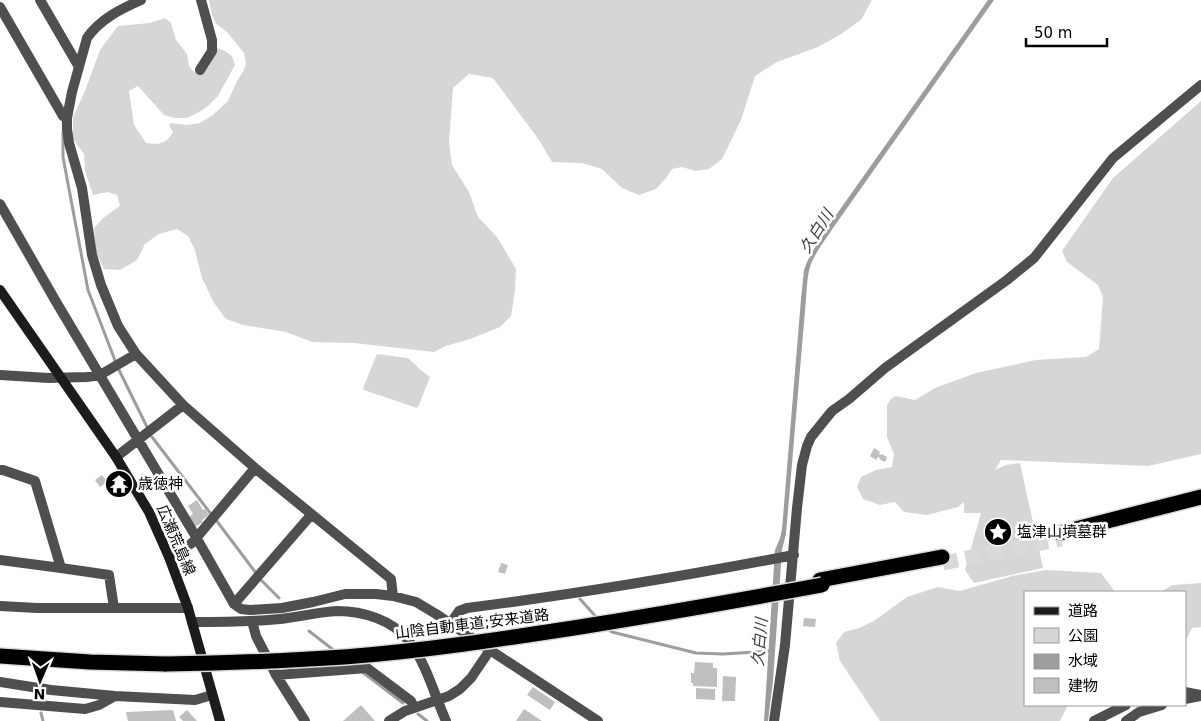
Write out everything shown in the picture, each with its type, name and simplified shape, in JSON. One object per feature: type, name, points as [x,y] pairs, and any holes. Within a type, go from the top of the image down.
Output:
[{"type":"highway","points":[[1201,497],[1060,536],[1201,504]]},
{"type":"highway","name":"山陰自動車道;安来道路","points":[[0,650],[90,657],[228,663],[325,658],[519,636],[682,610],[942,560]]},
{"type":"highway","name":"山陰自動車道;安来道路","points":[[0,656],[90,662],[166,661]]},
{"type":"main road","name":"広瀬荒島線","points":[[0,290],[116,457],[149,512],[169,557],[188,608],[220,721]]},
{"type":"street","points":[[40,0],[79,67]]},
{"type":"street","points":[[141,0],[124,3],[88,38],[79,67],[66,129],[82,188],[92,255],[101,285],[118,326],[136,354],[183,405],[311,515],[391,579],[393,596]]},
{"type":"street","points":[[200,0],[212,40],[212,51],[200,70]]},
{"type":"street","points":[[0,8],[63,116],[67,118]]},
{"type":"street","points":[[774,721],[785,645],[802,466],[811,437],[832,411],[885,368],[1028,264],[1113,158],[1201,85]]},
{"type":"street","points":[[0,204],[234,604],[241,609],[250,610],[282,608],[345,594],[376,594],[416,602],[598,721]]},
{"type":"street","points":[[0,375],[62,378],[87,377],[100,374],[136,354]]},
{"type":"street","points":[[116,457],[183,405]]},
{"type":"street","points":[[169,557],[192,543],[255,468]]},
{"type":"street","points":[[0,470],[35,480],[61,568]]},
{"type":"street","points":[[234,604],[311,515]]},
{"type":"street","points":[[450,624],[459,611],[467,608],[525,601],[794,555]]},
{"type":"street","points":[[0,560],[109,575],[114,608]]},
{"type":"street","points":[[0,606],[188,608]]},
{"type":"street","points":[[192,622],[282,619],[337,611],[370,616],[388,623],[409,641],[428,675],[446,721]]},
{"type":"street","points":[[252,621],[256,636],[276,675],[305,721]]},
{"type":"street","points":[[389,721],[405,711],[449,696],[466,684],[490,650]]},
{"type":"street","points":[[276,675],[367,668],[411,701],[414,708]]},
{"type":"street","points":[[0,682],[51,690],[115,696],[195,700],[212,695]]},
{"type":"street","points":[[1186,692],[1201,695]]},
{"type":"street","points":[[1186,699],[1201,695]]},
{"type":"street","points":[[0,702],[85,709],[99,705],[115,696]]},
{"type":"street","points":[[1094,721],[1124,706]]},
{"type":"street","points":[[1126,721],[1139,712],[1159,706]]},
{"type":"green space","points":[[209,0],[872,0],[861,20],[841,34],[818,47],[777,62],[755,76],[741,120],[722,159],[709,169],[696,171],[682,167],[672,169],[656,189],[639,195],[622,188],[602,169],[582,163],[552,162],[539,140],[493,78],[469,74],[453,88],[449,142],[452,165],[469,192],[478,217],[497,237],[516,269],[515,291],[511,316],[500,327],[434,352],[354,343],[312,342],[286,332],[243,325],[226,319],[214,303],[202,278],[195,250],[188,236],[177,229],[159,234],[145,244],[137,260],[120,270],[104,269],[96,252],[94,228],[103,218],[120,206],[117,195],[108,192],[93,195],[85,171],[84,154],[73,139],[73,117],[100,50],[118,26],[150,23],[165,18],[171,23],[176,40],[187,54],[189,66],[194,72],[201,75],[209,66],[217,48],[232,56],[235,65],[218,96],[208,106],[187,118],[175,118],[164,115],[138,86],[129,91],[134,125],[146,143],[158,144],[168,139],[173,132],[169,125],[170,123],[187,125],[200,123],[213,115],[228,101],[246,63],[244,53],[227,32],[216,24]]},
{"type":"green space","points":[[1201,101],[1201,454],[1148,466],[1001,460],[995,470],[1006,465],[1020,463],[1043,568],[974,583],[965,570],[981,513],[964,513],[964,502],[958,507],[927,515],[904,512],[895,502],[880,505],[863,499],[857,487],[861,477],[876,470],[892,467],[894,454],[887,437],[887,405],[896,396],[915,400],[935,388],[976,373],[1036,360],[1086,357],[1099,349],[1103,297],[1098,285],[1067,262],[1062,251],[1113,178]]},
{"type":"green space","points":[[377,354],[408,358],[430,377],[417,408],[364,390],[363,388]]},
{"type":"green space","points":[[1046,570],[1101,573],[1114,591],[1024,591],[1024,706],[1068,706],[1060,721],[880,721],[840,661],[836,643],[844,632],[874,621],[907,597],[938,587],[960,591],[1012,576]]},
{"type":"green space","points":[[1201,583],[1201,627],[1192,628],[1186,640],[1186,591],[1163,591],[1172,585]]},
{"type":"water","points":[[988,0],[994,0],[833,228],[811,264],[807,286],[786,534],[782,550],[773,681],[768,721],[764,721],[775,550],[782,529],[804,270],[829,225]]},
{"type":"building","points":[[874,448],[880,452],[879,454],[887,457],[885,462],[878,457],[876,460],[870,456]]},
{"type":"building","points":[[102,475],[107,482],[100,487],[95,480]]},
{"type":"building","name":"歳徳神","points":[[119,479],[124,485],[118,489],[114,483]]},
{"type":"building","points":[[197,500],[203,510],[205,509],[209,515],[195,527],[189,517],[193,514],[188,506]]},
{"type":"building","points":[[501,563],[508,565],[505,574],[498,572]]},
{"type":"building","points":[[804,618],[816,619],[815,627],[803,626]]},
{"type":"building","points":[[695,662],[713,663],[713,668],[717,668],[717,687],[693,686],[693,683],[691,683],[691,673],[694,673]]},
{"type":"building","points":[[723,676],[736,677],[735,701],[722,701]]},
{"type":"building","points":[[533,687],[555,702],[550,710],[527,695]]},
{"type":"building","points":[[696,688],[715,689],[715,700],[696,699]]},
{"type":"building","points":[[361,705],[375,721],[343,721]]},
{"type":"building","points":[[524,709],[542,721],[516,721]]},
{"type":"building","points":[[173,710],[176,721],[128,721],[126,712]]},
{"type":"building","points":[[187,710],[197,721],[183,721],[179,717]]},
{"type":"waterway","points":[[63,132],[63,157],[88,290],[116,363]]},
{"type":"waterway","points":[[118,368],[148,429]]},
{"type":"waterway","points":[[152,437],[211,514]]},
{"type":"waterway","points":[[216,520],[256,573]]},
{"type":"waterway","points":[[261,580],[279,598]]},
{"type":"waterway","points":[[580,599],[598,619]]},
{"type":"waterway","name":"久白川","points":[[605,627],[612,632],[696,653],[723,654],[771,651]]},
{"type":"waterway","points":[[309,631],[336,652]]},
{"type":"waterway","points":[[361,671],[403,703]]},
{"type":"waterway","points":[[41,713],[43,721]]},
{"type":"waterway","points":[[418,714],[427,721]]},
{"type":"tunnel","points":[[943,563],[1061,539]]},
{"type":"place","name":"歳徳神","points":[[119,484]]},
{"type":"place","name":"塩津山墳墓群","points":[[998,532]]}]
